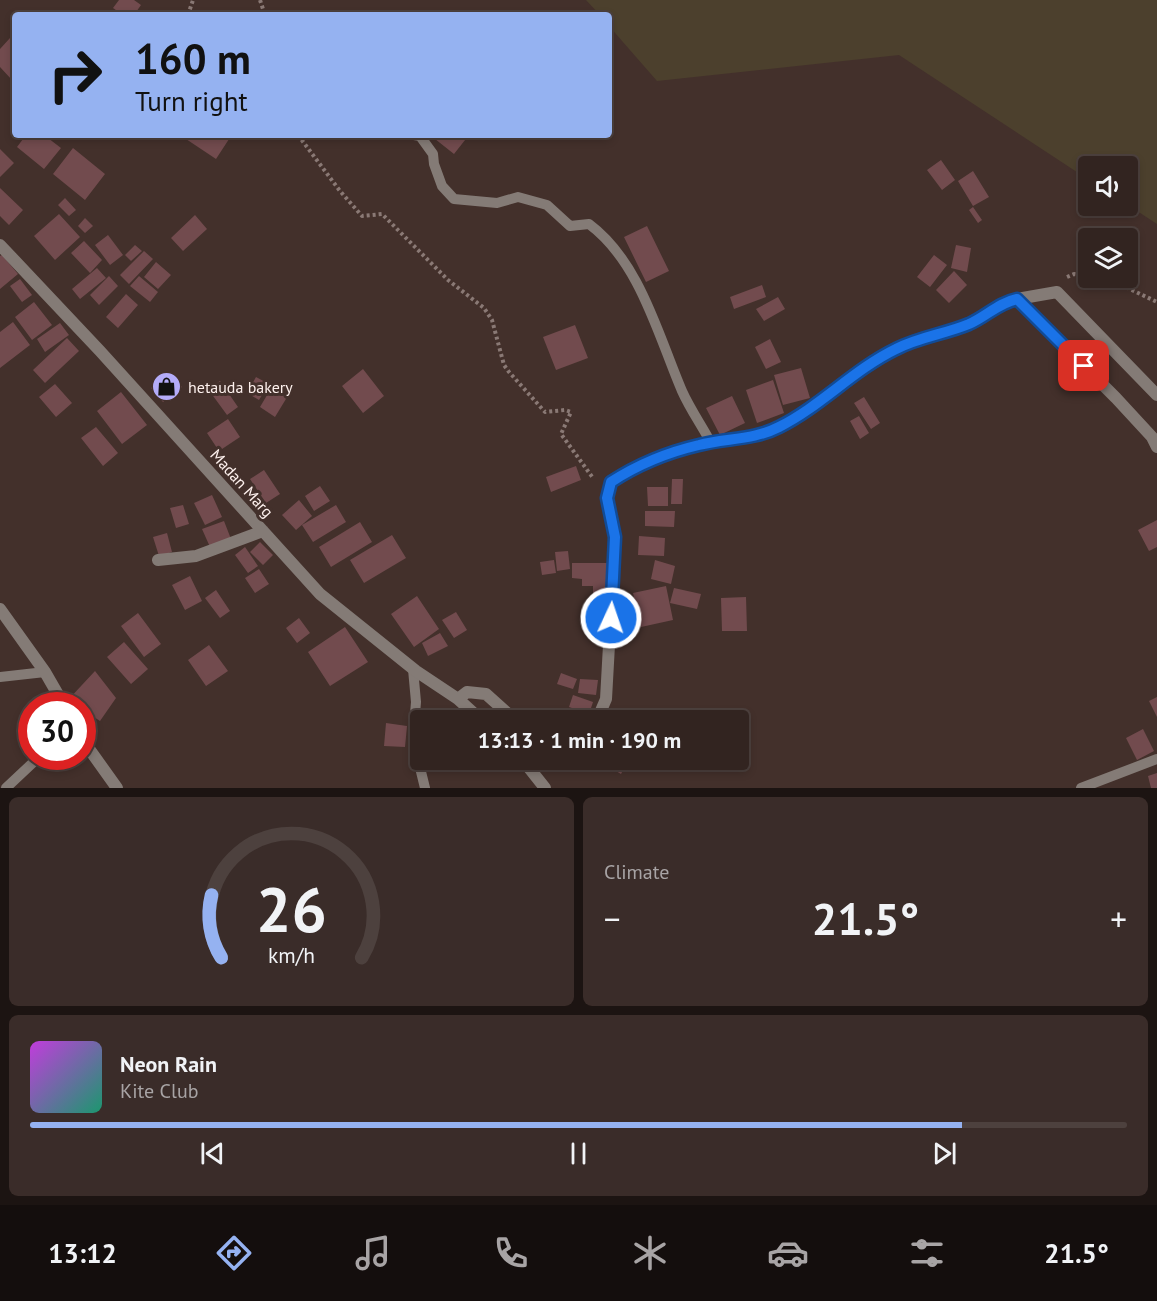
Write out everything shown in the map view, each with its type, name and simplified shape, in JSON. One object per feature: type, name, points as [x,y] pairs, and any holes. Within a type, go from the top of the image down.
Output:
[{"type":"street","name":"Madan Marg","points":[[0,244],[320,594],[413,669],[458,699],[470,710]]},
{"type":"street","points":[[601,710],[606,699],[615,537],[607,498],[611,482],[630,469],[711,443],[749,437],[778,428],[851,375],[896,349],[928,335],[969,324],[1002,303],[1057,292],[1157,395]]},
{"type":"street","points":[[1017,299],[1116,398],[1152,437],[1157,447]]},
{"type":"street","points":[[158,560],[196,556],[263,531]]},
{"type":"street","points":[[0,609],[57,692]]},
{"type":"street","points":[[458,699],[467,692],[486,694],[504,710]]},
{"type":"street","points":[[96,759],[117,788]]},
{"type":"street","points":[[531,770],[545,788]]},
{"type":"lane","points":[[421,138],[433,154],[442,186],[453,199],[497,203],[518,197],[547,205],[570,226],[589,224],[606,237],[636,284],[657,327],[682,392],[711,443]]},
{"type":"lane","points":[[413,669],[416,702],[413,739],[425,788]]},
{"type":"lane","points":[[0,677],[45,672]]},
{"type":"lane","points":[[1081,788],[1157,759]]},
{"type":"lane","points":[[6,788],[25,770]]},
{"type":"path","points":[[300,138],[333,183],[362,216],[382,214],[448,280],[484,308],[492,320],[504,365],[545,412],[565,410],[571,412],[561,434],[596,482],[610,488]]},
{"type":"path","points":[[1128,288],[1157,302]]},
{"type":"shaded area","points":[[586,0],[1157,0],[1157,224],[1138,212],[1138,156],[1078,156],[1078,173],[899,55],[657,81],[612,29],[612,12],[597,12]]},
{"type":"building","points":[[119,0],[134,0],[141,5],[136,12],[119,12],[113,8]]},
{"type":"building","points":[[10,38],[12,40],[12,80],[0,67],[0,49]]},
{"type":"building","points":[[24,138],[48,138],[61,148],[44,169],[17,147]]},
{"type":"building","points":[[184,138],[230,138],[216,159]]},
{"type":"building","points":[[434,138],[467,138],[454,154]]},
{"type":"building","points":[[73,148],[105,174],[85,200],[53,174]]},
{"type":"building","points":[[0,149],[14,163],[0,177]]},
{"type":"building","points":[[941,160],[955,180],[942,190],[927,170]]},
{"type":"building","points":[[973,171],[989,197],[973,206],[958,181]]},
{"type":"building","points":[[0,188],[23,210],[9,225],[0,216]]},
{"type":"building","points":[[65,198],[76,210],[69,216],[58,205]]},
{"type":"building","points":[[973,207],[982,220],[978,223],[969,210]]},
{"type":"building","points":[[59,214],[80,237],[55,260],[34,236]]},
{"type":"building","points":[[195,215],[207,229],[183,251],[171,238]]},
{"type":"building","points":[[85,218],[93,226],[85,233],[78,226]]},
{"type":"building","points":[[647,226],[669,271],[646,282],[624,237]]},
{"type":"building","points":[[108,235],[123,255],[110,265],[95,245]]},
{"type":"building","points":[[84,241],[102,260],[90,273],[71,253]]},
{"type":"building","points":[[135,245],[142,251],[131,261],[125,255]]},
{"type":"building","points":[[956,245],[971,248],[967,272],[951,268]]},
{"type":"building","points":[[144,251],[153,259],[129,284],[120,275]]},
{"type":"building","points":[[2,255],[18,274],[0,289],[0,256]]},
{"type":"building","points":[[934,255],[947,265],[930,287],[917,277]]},
{"type":"building","points":[[156,262],[171,275],[158,289],[144,277]]},
{"type":"building","points":[[97,268],[106,278],[80,299],[72,289]]},
{"type":"building","points":[[954,271],[967,285],[949,303],[936,290]]},
{"type":"building","points":[[109,276],[118,286],[99,305],[90,295]]},
{"type":"building","points":[[139,276],[158,292],[150,302],[130,286]]},
{"type":"building","points":[[20,279],[32,295],[22,302],[10,286]]},
{"type":"building","points":[[762,285],[766,297],[734,309],[730,297]]},
{"type":"building","points":[[126,294],[138,305],[118,328],[106,317]]},
{"type":"building","points":[[778,297],[785,309],[764,321],[756,309]]},
{"type":"building","points":[[34,302],[52,325],[32,340],[15,317]]},
{"type":"building","points":[[13,322],[30,345],[0,368],[0,332]]},
{"type":"building","points":[[60,323],[69,335],[45,352],[37,339]]},
{"type":"building","points":[[575,325],[588,358],[556,370],[543,337]]},
{"type":"building","points":[[67,338],[79,351],[45,383],[33,370]]},
{"type":"building","points":[[770,339],[781,362],[766,369],[755,347]]},
{"type":"building","points":[[801,368],[810,398],[783,405],[774,375]]},
{"type":"building","points":[[363,369],[384,396],[363,413],[342,386]]},
{"type":"building","name":"hetauda bakery","points":[[171,372],[182,387],[163,402],[151,388]]},
{"type":"building","points":[[256,377],[269,384],[259,400],[247,393]]},
{"type":"building","points":[[773,380],[784,413],[757,423],[746,390]]},
{"type":"building","points":[[220,381],[238,407],[227,415],[208,389]]},
{"type":"building","points":[[55,384],[72,403],[56,417],[39,397]]},
{"type":"building","points":[[273,385],[289,394],[275,417],[260,407]]},
{"type":"building","points":[[121,392],[147,425],[122,444],[97,411]]},
{"type":"building","points":[[732,396],[745,423],[720,435],[706,408]]},
{"type":"building","points":[[864,397],[880,423],[871,429],[854,403]]},
{"type":"building","points":[[859,416],[869,433],[860,439],[850,421]]},
{"type":"building","points":[[228,419],[240,437],[219,451],[207,433]]},
{"type":"building","points":[[96,427],[118,453],[103,466],[81,438]]},
{"type":"building","points":[[576,466],[581,480],[551,492],[546,477]]},
{"type":"building","points":[[264,470],[280,494],[266,503],[250,479]]},
{"type":"building","points":[[672,479],[683,479],[682,504],[671,504]]},
{"type":"building","points":[[320,486],[330,501],[314,511],[305,496]]},
{"type":"building","points":[[647,487],[668,487],[668,506],[648,506]]},
{"type":"building","points":[[212,495],[222,517],[205,525],[194,503]]},
{"type":"building","points":[[299,500],[312,516],[296,530],[282,515]]},
{"type":"building","points":[[183,505],[189,524],[176,528],[170,508]]},
{"type":"building","points":[[336,505],[346,522],[313,542],[302,525]]},
{"type":"building","points":[[645,511],[675,511],[674,527],[645,526]]},
{"type":"building","points":[[1157,520],[1157,547],[1149,551],[1138,530]]},
{"type":"building","points":[[224,521],[231,539],[210,547],[202,529]]},
{"type":"building","points":[[360,522],[372,542],[331,567],[319,547]]},
{"type":"building","points":[[167,533],[172,552],[159,556],[153,537]]},
{"type":"building","points":[[392,535],[406,558],[364,583],[350,560]]},
{"type":"building","points":[[639,536],[665,538],[664,556],[638,555]]},
{"type":"building","points":[[260,542],[273,555],[263,565],[250,552]]},
{"type":"building","points":[[245,547],[258,566],[248,573],[235,555]]},
{"type":"building","points":[[568,551],[570,569],[557,571],[555,552]]},
{"type":"building","points":[[554,560],[556,573],[542,575],[540,562]]},
{"type":"building","points":[[655,560],[675,566],[671,584],[651,579]]},
{"type":"building","points":[[572,563],[608,563],[607,595],[593,594],[593,586],[582,586],[582,579],[572,578]]},
{"type":"building","points":[[259,569],[269,584],[255,593],[245,578]]},
{"type":"building","points":[[190,576],[202,601],[185,610],[172,585]]},
{"type":"building","points":[[666,586],[673,620],[641,627],[633,593]]},
{"type":"building","points":[[674,588],[701,594],[697,609],[670,603]]},
{"type":"building","points":[[216,590],[230,611],[220,618],[205,598]]},
{"type":"building","points":[[417,596],[439,629],[414,647],[391,614]]},
{"type":"building","points":[[746,597],[747,631],[722,631],[721,598]]},
{"type":"building","points":[[456,612],[467,630],[454,638],[442,620]]},
{"type":"building","points":[[138,613],[161,644],[144,657],[121,626]]},
{"type":"building","points":[[299,618],[310,633],[297,643],[286,628]]},
{"type":"building","points":[[345,627],[368,662],[330,686],[308,652]]},
{"type":"building","points":[[440,633],[448,646],[428,656],[422,643]]},
{"type":"building","points":[[124,642],[148,669],[131,684],[107,657]]},
{"type":"building","points":[[209,645],[228,671],[206,686],[188,660]]},
{"type":"building","points":[[95,671],[116,698],[100,721],[96,718],[96,692],[75,692]]},
{"type":"building","points":[[561,673],[577,679],[573,689],[557,684]]},
{"type":"building","points":[[580,679],[598,680],[596,695],[578,693]]},
{"type":"building","points":[[573,695],[593,702],[590,710],[569,707]]},
{"type":"building","points":[[1157,697],[1157,717],[1149,701]]},
{"type":"building","points":[[386,723],[407,726],[405,747],[384,746]]},
{"type":"building","points":[[1143,729],[1154,751],[1137,760],[1126,738]]},
{"type":"building","points":[[1157,773],[1157,788],[1151,788],[1148,776]]},
{"type":"place","name":"hetauda bakery","points":[[167,387]]},
{"type":"route","points":[[611,618],[615,537],[607,498],[611,482],[630,469],[699,445],[749,437],[778,428],[851,375],[896,349],[928,335],[969,324],[1002,303],[1017,299],[1084,366]]}]
